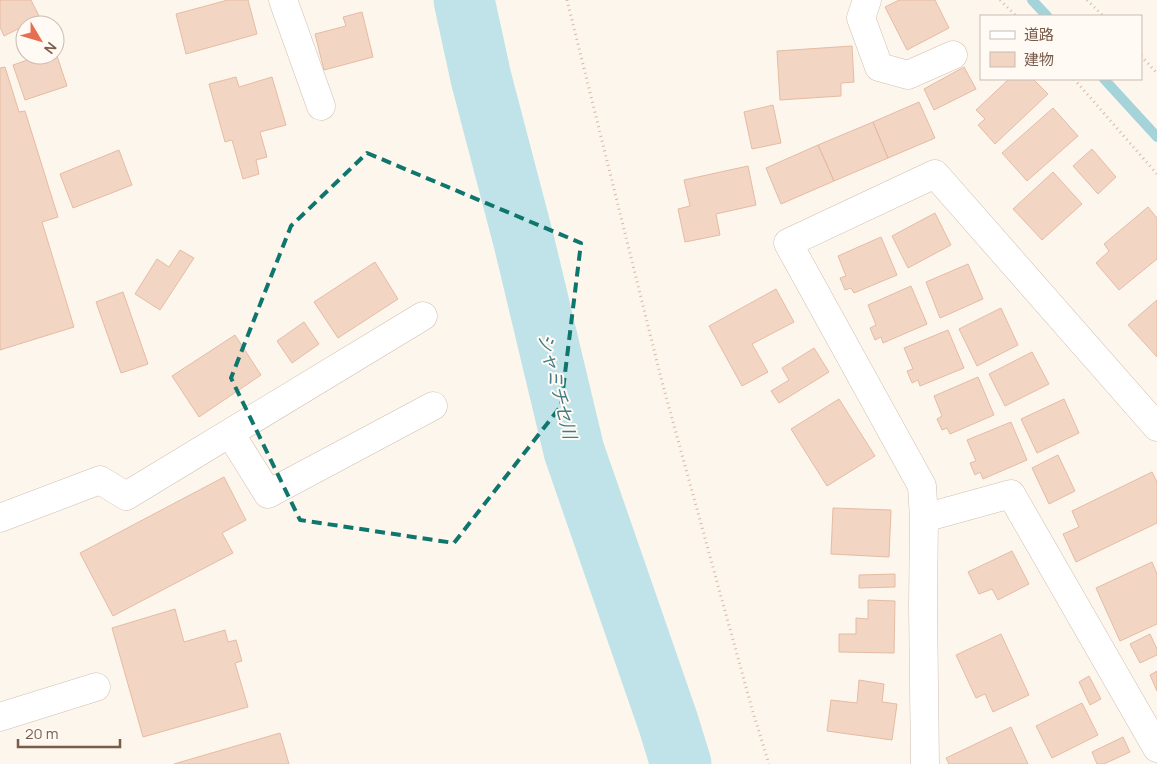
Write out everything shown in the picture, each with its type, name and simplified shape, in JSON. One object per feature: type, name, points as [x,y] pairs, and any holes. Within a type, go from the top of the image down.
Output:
[{"type":"street","points":[[283,0],[321,106]]},
{"type":"street","points":[[867,0],[861,18],[879,67],[908,75],[952,55]]},
{"type":"street","points":[[925,764],[924,518],[922,486],[788,243],[934,174],[1157,426]]},
{"type":"street","points":[[0,518],[100,480],[126,496],[423,316]]},
{"type":"street","points":[[230,433],[268,494],[433,406]]},
{"type":"street","points":[[924,518],[1011,494],[1157,748]]},
{"type":"street","points":[[0,717],[96,687]]},
{"type":"path","points":[[567,0],[662,382],[752,709],[769,764]]},
{"type":"path","points":[[1000,0],[1015,15]]},
{"type":"path","points":[[1087,0],[1102,15]]},
{"type":"path","points":[[1142,57],[1157,72]]},
{"type":"path","points":[[1075,80],[1157,174]]},
{"type":"highlighted area","points":[[367,153],[581,243],[561,406],[454,543],[300,520],[231,378],[291,226]]},
{"type":"building","points":[[0,0],[31,0],[38,15],[15,15],[15,30],[4,36],[0,27]]},
{"type":"building","points":[[228,0],[248,0],[257,34],[186,54],[176,14]]},
{"type":"building","points":[[899,0],[935,0],[949,28],[907,50],[885,7]]},
{"type":"building","points":[[362,12],[373,57],[324,70],[315,34],[346,26],[343,17]]},
{"type":"building","points":[[852,46],[854,82],[841,83],[841,96],[780,100],[777,51]]},
{"type":"building","points":[[13,65],[60,65],[67,86],[25,100]]},
{"type":"building","points":[[5,67],[19,112],[25,111],[58,217],[42,222],[74,327],[0,350],[0,68]]},
{"type":"building","points":[[964,67],[976,89],[934,110],[924,89]]},
{"type":"building","points":[[236,77],[239,87],[272,77],[286,125],[260,132],[267,157],[256,160],[259,174],[243,179],[232,140],[225,142],[209,84]]},
{"type":"building","points":[[1008,80],[1034,80],[1048,94],[995,144],[978,125],[985,119],[976,110]]},
{"type":"building","points":[[919,102],[935,138],[888,158],[873,122]]},
{"type":"building","points":[[773,105],[781,143],[752,149],[744,112]]},
{"type":"building","points":[[1053,108],[1078,136],[1027,181],[1002,153]]},
{"type":"building","points":[[873,122],[888,158],[834,181],[818,145]]},
{"type":"building","points":[[818,145],[834,181],[781,204],[766,168]]},
{"type":"building","points":[[1092,149],[1116,177],[1098,194],[1073,166]]},
{"type":"building","points":[[119,150],[132,185],[73,208],[60,174]]},
{"type":"building","points":[[748,166],[756,205],[716,214],[720,235],[685,242],[678,209],[690,206],[684,180]]},
{"type":"building","points":[[1053,172],[1082,204],[1042,240],[1013,209]]},
{"type":"building","points":[[1148,207],[1157,218],[1157,259],[1119,290],[1096,263],[1109,251],[1104,244]]},
{"type":"building","points":[[935,213],[951,245],[908,268],[892,236]]},
{"type":"building","points":[[881,237],[897,275],[854,293],[851,288],[845,290],[840,278],[846,276],[838,256]]},
{"type":"building","points":[[180,250],[194,258],[160,310],[135,294],[157,259],[169,267]]},
{"type":"building","points":[[375,262],[398,299],[338,338],[314,302]]},
{"type":"building","points":[[968,264],[983,299],[940,318],[926,282]]},
{"type":"building","points":[[911,286],[927,324],[883,343],[881,337],[875,340],[870,328],[876,325],[868,305]]},
{"type":"building","points":[[776,289],[794,322],[752,344],[768,372],[742,386],[709,326]]},
{"type":"building","points":[[123,292],[148,364],[121,373],[96,302]]},
{"type":"building","points":[[1157,300],[1157,357],[1128,325]]},
{"type":"building","points":[[1001,308],[1018,345],[977,366],[959,329]]},
{"type":"building","points":[[304,322],[319,344],[292,363],[277,341]]},
{"type":"building","points":[[948,330],[964,368],[920,386],[918,380],[912,383],[907,371],[913,369],[904,348]]},
{"type":"building","points":[[235,335],[261,375],[199,417],[172,376]]},
{"type":"building","points":[[814,348],[829,372],[779,403],[771,391],[789,380],[782,368]]},
{"type":"building","points":[[1032,352],[1049,384],[1005,406],[989,374]]},
{"type":"building","points":[[978,377],[994,415],[950,434],[947,428],[942,430],[937,419],[942,416],[934,396]]},
{"type":"building","points":[[839,399],[875,456],[827,486],[791,429]]},
{"type":"building","points":[[1064,399],[1079,433],[1037,453],[1021,419]]},
{"type":"building","points":[[1011,422],[1027,460],[983,479],[980,472],[975,475],[970,463],[976,461],[967,440]]},
{"type":"building","points":[[1058,455],[1075,491],[1049,504],[1032,468]]},
{"type":"building","points":[[1152,472],[1157,482],[1157,523],[1076,562],[1063,534],[1079,527],[1072,511]]},
{"type":"building","points":[[224,477],[246,520],[222,533],[233,553],[113,616],[80,553]]},
{"type":"building","points":[[833,508],[891,510],[889,557],[831,554]]},
{"type":"building","points":[[1012,551],[1029,584],[998,600],[992,589],[979,594],[968,572]]},
{"type":"building","points":[[1152,562],[1157,574],[1157,624],[1120,641],[1096,588]]},
{"type":"building","points":[[895,574],[895,587],[859,588],[859,575]]},
{"type":"building","points":[[868,600],[895,601],[894,653],[839,652],[839,634],[856,634],[856,618],[868,619]]},
{"type":"building","points":[[175,609],[184,642],[225,630],[228,642],[236,640],[242,661],[235,663],[248,707],[143,737],[112,628]]},
{"type":"building","points":[[1001,634],[1029,695],[993,712],[985,694],[976,698],[956,655]]},
{"type":"building","points":[[1150,634],[1157,649],[1157,655],[1140,663],[1130,644]]},
{"type":"building","points":[[1157,671],[1157,691],[1150,675]]},
{"type":"building","points":[[1089,676],[1101,699],[1090,705],[1079,682]]},
{"type":"building","points":[[859,680],[884,684],[882,702],[897,704],[892,740],[827,731],[831,700],[857,703]]},
{"type":"building","points":[[1082,703],[1098,735],[1052,758],[1036,726]]},
{"type":"building","points":[[1011,727],[1028,764],[949,764],[946,758]]},
{"type":"building","points":[[280,733],[289,764],[174,764]]},
{"type":"building","points":[[1123,737],[1130,752],[1104,764],[1097,764],[1092,752]]},
{"type":"waterway","name":"シャミチセ川","points":[[464,0],[481,78],[524,242],[574,451],[681,764]]},
{"type":"waterway","points":[[1032,0],[1046,15]]},
{"type":"waterway","points":[[1105,80],[1157,137]]}]
